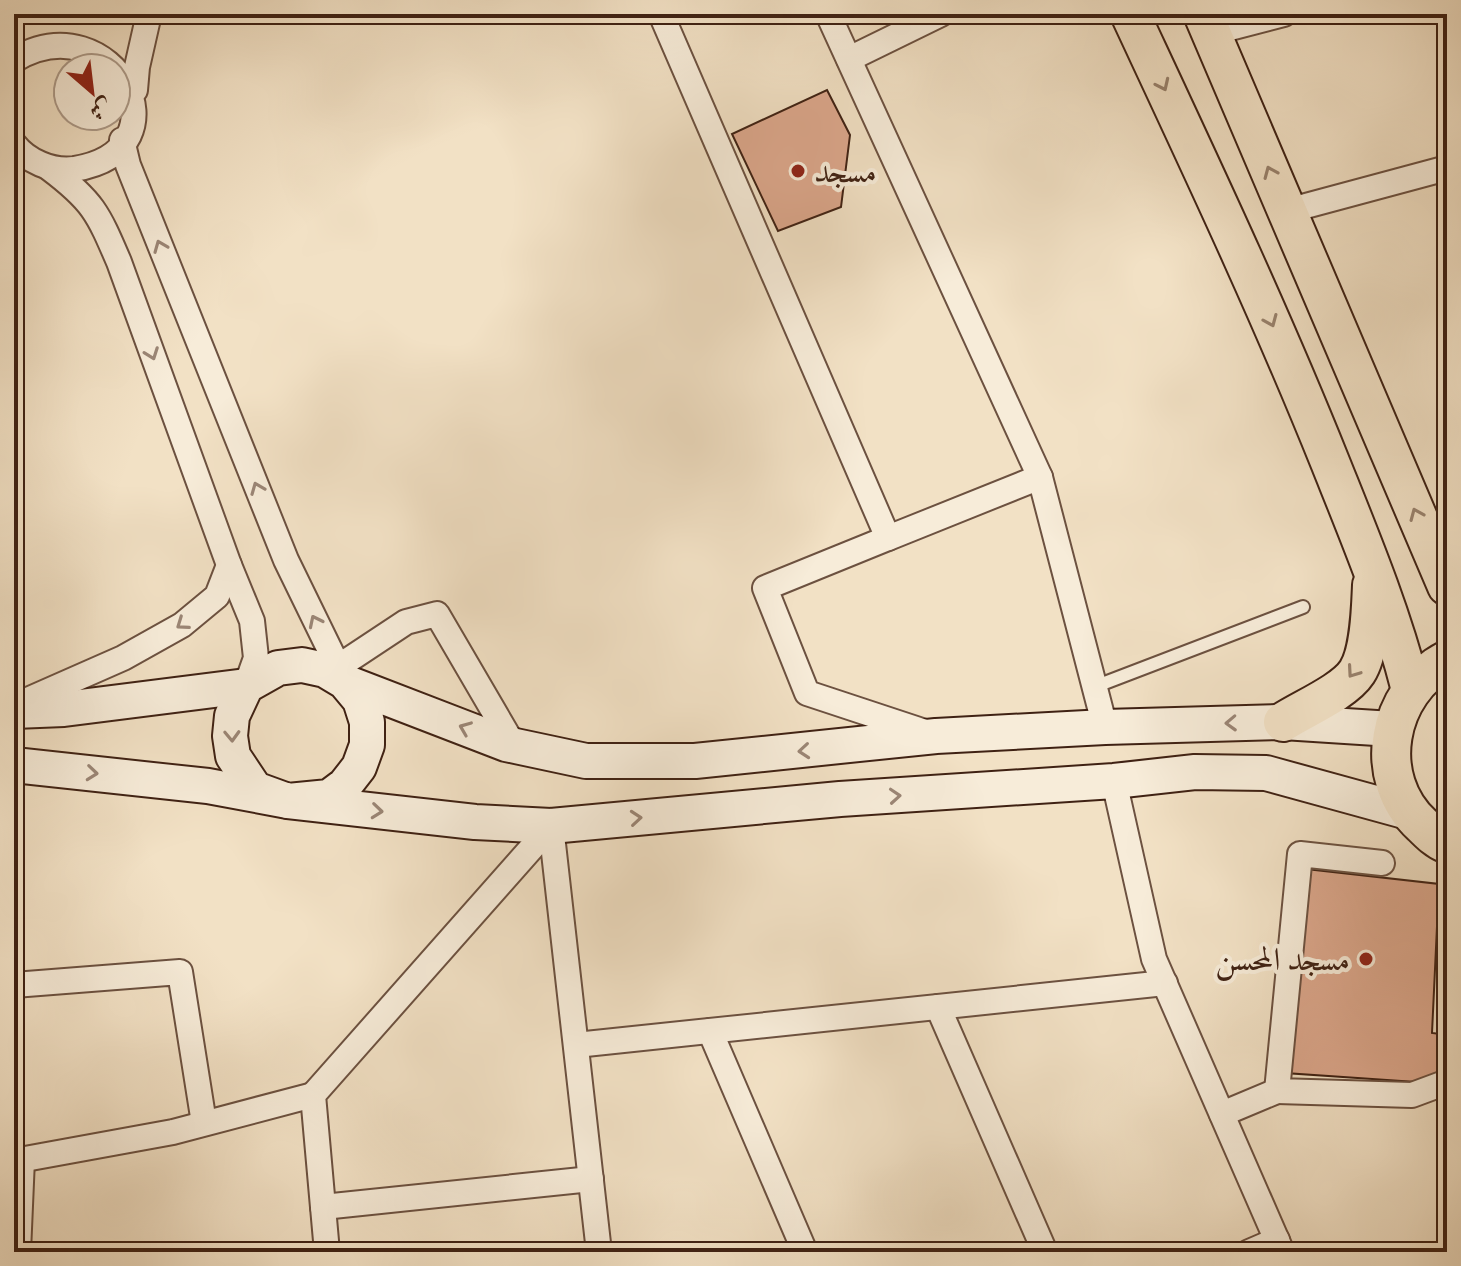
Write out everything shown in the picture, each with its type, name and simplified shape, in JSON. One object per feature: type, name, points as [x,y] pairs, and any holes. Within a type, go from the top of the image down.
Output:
[{"type":"main road","points":[[1130,14],[1252,277],[1373,570],[1411,690]]},
{"type":"main road","points":[[1207,24],[1447,586]]},
{"type":"main road","points":[[1283,722],[1340,687],[1357,672],[1369,632],[1373,570]]},
{"type":"main road","points":[[1447,660],[1411,690],[1392,729],[1392,772],[1408,812],[1447,844]]},
{"type":"street","points":[[27,156],[70,170],[90,165],[108,155],[122,140],[131,122],[137,67],[149,14]]},
{"type":"street","points":[[661,14],[888,538]]},
{"type":"street","points":[[828,14],[1040,477],[1105,727]]},
{"type":"street","points":[[849,59],[941,14]]},
{"type":"street","points":[[1207,24],[1284,14]]},
{"type":"street","points":[[14,60],[28,47],[52,33],[77,37],[106,48],[121,62],[131,81],[134,101]]},
{"type":"street","points":[[27,156],[80,191],[98,213],[252,621],[256,658],[232,716],[230,736],[233,756],[255,789],[288,801],[329,797],[345,785],[359,767],[367,745],[367,722],[360,700],[341,675],[286,560],[128,165],[122,140]]},
{"type":"street","points":[[1287,211],[1447,168]]},
{"type":"street","points":[[936,736],[807,693],[765,588],[1040,477]]},
{"type":"street","points":[[14,708],[123,658],[182,625],[217,596],[229,565]]},
{"type":"street","points":[[341,675],[406,622],[437,614],[514,746]]},
{"type":"street","points":[[14,708],[64,709],[246,686],[278,668],[302,665],[341,675],[514,746],[586,761],[695,761],[936,736],[1105,727],[1283,722],[1392,729]]},
{"type":"street","points":[[14,765],[208,786],[288,801],[475,822],[551,826],[840,799],[1114,781],[1195,772],[1266,773],[1408,812]]},
{"type":"street","points":[[1114,781],[1154,959],[1280,1246],[1249,1252]]},
{"type":"street","points":[[551,826],[599,1252]]},
{"type":"street","points":[[18,1252],[18,1160],[173,1132],[313,1095],[551,826]]},
{"type":"street","points":[[1277,1091],[1300,854],[1382,863]]},
{"type":"street","points":[[14,985],[180,972],[204,1123]]},
{"type":"street","points":[[576,1045],[1165,983]]},
{"type":"street","points":[[938,1007],[1045,1252]]},
{"type":"street","points":[[710,1031],[805,1252]]},
{"type":"street","points":[[1222,1114],[1277,1091],[1412,1095],[1447,1082]]},
{"type":"street","points":[[313,1095],[327,1252]]},
{"type":"street","points":[[323,1207],[591,1179]]},
{"type":"lane","points":[[1094,687],[1303,607]]},
{"type":"building","name":"مسجد","points":[[827,90],[850,135],[841,207],[778,231],[732,134]]},
{"type":"building","name":"مسجد المحسن","points":[[1306,869],[1439,884],[1432,1033],[1447,1035],[1447,1070],[1416,1082],[1285,1073]]},
{"type":"place","name":"مسجد","points":[[798,171]]},
{"type":"place","name":"مسجد المحسن","points":[[1366,959]]}]
